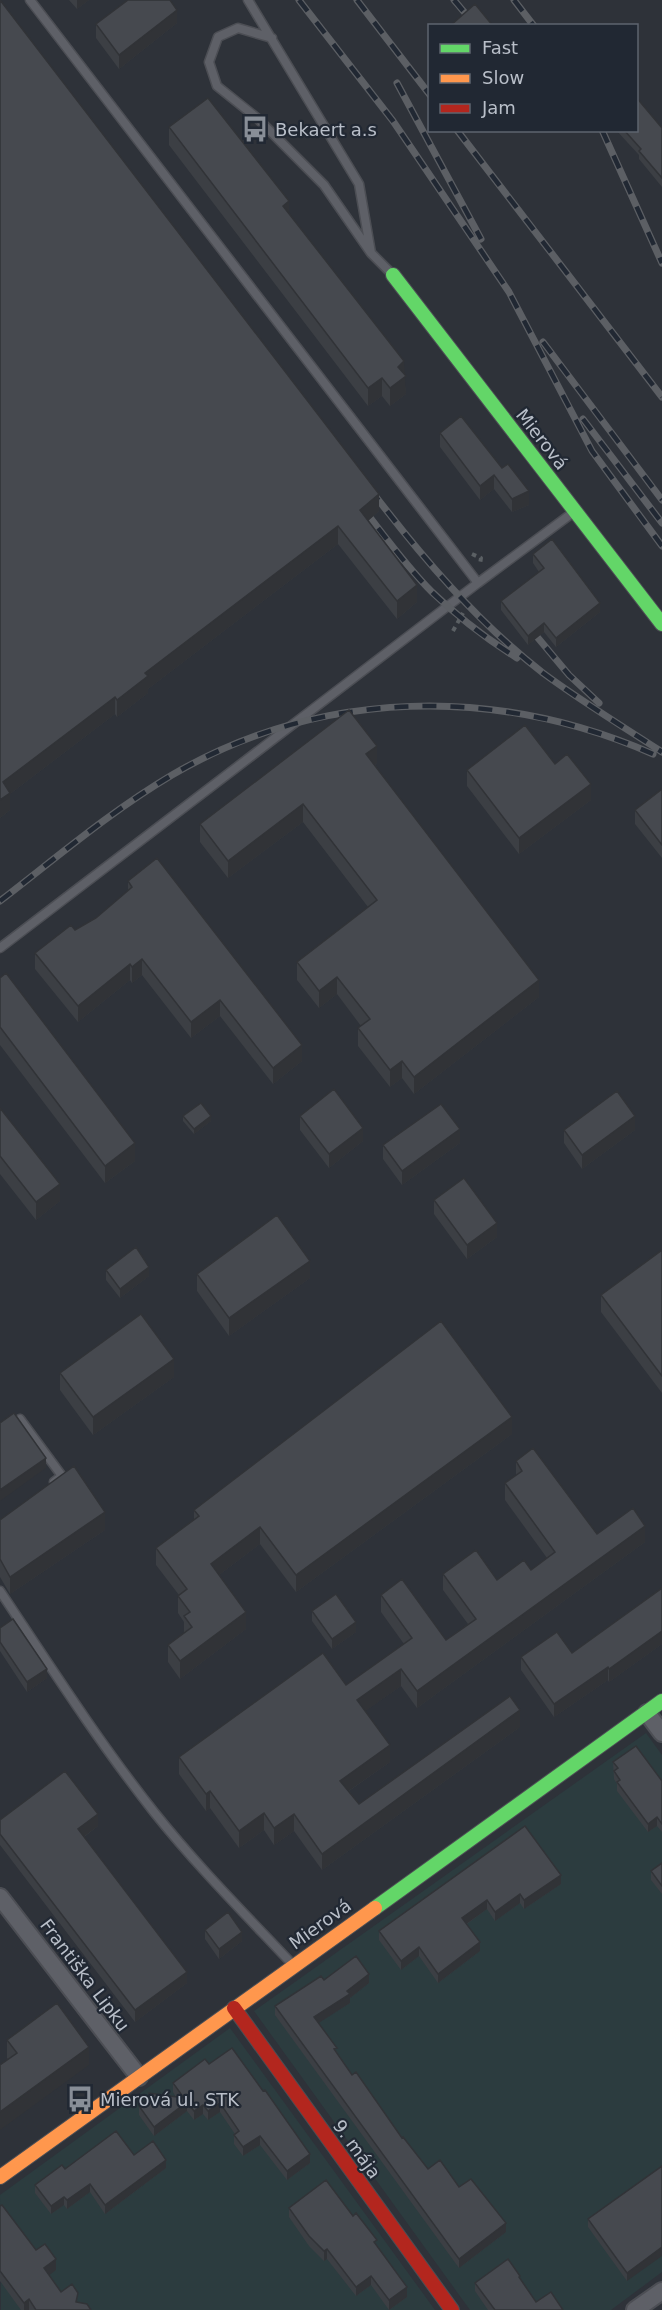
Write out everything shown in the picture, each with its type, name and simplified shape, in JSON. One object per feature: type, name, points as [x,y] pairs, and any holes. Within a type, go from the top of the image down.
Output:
[{"type":"street","name":"Mierová","points":[[393,275],[662,624]]},
{"type":"street","name":"Mierová","points":[[0,2177],[662,1701]]},
{"type":"street","points":[[647,1713],[662,1733]]},
{"type":"street","name":"Františka Lipku","points":[[0,1897],[139,2078]]},
{"type":"street","name":"9. mája","points":[[234,2008],[452,2310]]},
{"type":"street","points":[[635,2310],[662,2290]]},
{"type":"lane","points":[[30,0],[478,583]]},
{"type":"lane","points":[[248,0],[359,184],[371,253]]},
{"type":"lane","points":[[272,38],[238,28],[218,37],[209,62],[217,86],[256,118],[324,185],[371,253],[393,275]]},
{"type":"lane","points":[[0,948],[575,511]]},
{"type":"lane","points":[[20,1419],[62,1476],[45,1490]]},
{"type":"lane","points":[[0,1591],[97,1738],[156,1814],[199,1865],[293,1966]]},
{"type":"shaded area","points":[[646,1733],[662,1755],[662,2272],[611,2310],[470,2310],[254,2011]]},
{"type":"shaded area","points":[[230,2028],[435,2310],[1,2310],[0,2195]]},
{"type":"building","points":[[0,0],[379,494],[360,510],[417,585],[397,601],[338,526],[145,673],[148,676],[117,700],[115,697],[3,782],[10,793],[0,800]]},
{"type":"building","points":[[128,0],[170,0],[177,10],[119,55],[96,24]]},
{"type":"building","points":[[475,4],[491,24],[452,24]]},
{"type":"building","points":[[208,98],[289,201],[283,206],[404,361],[398,367],[406,376],[390,388],[382,378],[368,388],[169,127]]},
{"type":"building","points":[[638,99],[662,128],[662,178],[639,151],[641,149],[626,132],[638,132]]},
{"type":"building","points":[[461,416],[502,468],[508,464],[529,491],[512,499],[494,475],[480,486],[440,433]]},
{"type":"building","points":[[552,539],[600,603],[556,638],[544,623],[528,636],[501,601],[544,568],[533,554]]},
{"type":"building","points":[[349,710],[377,746],[366,754],[539,980],[414,1077],[402,1061],[390,1070],[358,1028],[370,1019],[337,977],[319,991],[297,962],[377,900],[303,804],[228,861],[200,824]]},
{"type":"building","points":[[525,725],[555,764],[567,754],[591,784],[519,838],[467,770]]},
{"type":"building","points":[[662,789],[662,845],[635,810]]},
{"type":"building","points":[[157,858],[302,1045],[273,1068],[220,1000],[191,1022],[142,959],[132,967],[130,964],[78,1006],[35,953],[71,925],[75,930],[96,918],[132,887],[128,881]]},
{"type":"building","points":[[6,973],[135,1143],[105,1166],[0,1027],[0,978]]},
{"type":"building","points":[[334,1089],[363,1128],[329,1154],[300,1116]]},
{"type":"building","points":[[617,1091],[635,1116],[582,1155],[564,1130]]},
{"type":"building","points":[[201,1103],[211,1116],[194,1129],[183,1116]]},
{"type":"building","points":[[441,1104],[460,1129],[402,1171],[383,1145]]},
{"type":"building","points":[[0,1108],[60,1184],[36,1202],[0,1156]]},
{"type":"building","points":[[464,1178],[497,1223],[467,1245],[434,1200]]},
{"type":"building","points":[[277,1215],[310,1261],[229,1318],[197,1274]]},
{"type":"building","points":[[136,1247],[149,1267],[120,1289],[106,1270]]},
{"type":"building","points":[[662,1250],[662,1376],[601,1295]]},
{"type":"building","points":[[141,1314],[174,1359],[93,1417],[60,1373]]},
{"type":"building","points":[[441,1321],[512,1417],[296,1575],[260,1527],[211,1564],[246,1612],[180,1661],[168,1645],[192,1627],[184,1616],[190,1612],[178,1596],[187,1589],[156,1548],[199,1516],[194,1510]]},
{"type":"building","points":[[14,1413],[46,1458],[0,1490],[0,1423]]},
{"type":"building","points":[[533,1448],[597,1534],[633,1508],[645,1526],[417,1691],[401,1669],[357,1700],[390,1745],[340,1781],[359,1804],[510,1696],[520,1710],[322,1854],[294,1814],[274,1828],[264,1813],[239,1831],[210,1791],[206,1794],[179,1757],[323,1653],[346,1685],[412,1638],[381,1595],[402,1579],[446,1640],[476,1619],[443,1574],[476,1550],[497,1580],[524,1560],[531,1570],[555,1552],[505,1483],[522,1471],[516,1461]]},
{"type":"building","points":[[74,1466],[105,1512],[10,1577],[0,1559],[0,1520]]},
{"type":"building","points":[[662,1588],[662,1631],[609,1669],[608,1667],[554,1704],[521,1657],[557,1632],[572,1653]]},
{"type":"building","points":[[336,1594],[356,1622],[332,1639],[312,1611]]},
{"type":"building","points":[[13,1619],[47,1669],[27,1682],[0,1642],[0,1628]]},
{"type":"building","points":[[636,1746],[662,1781],[662,1824],[657,1817],[648,1824],[617,1782],[620,1780],[614,1771],[618,1768],[613,1762]]},
{"type":"building","points":[[65,1771],[98,1814],[78,1829],[187,1972],[135,2010],[0,1834],[0,1820]]},
{"type":"building","points":[[525,1826],[561,1875],[524,1900],[520,1894],[495,1912],[487,1900],[462,1918],[480,1942],[438,1974],[419,1947],[401,1961],[379,1931]]},
{"type":"building","points":[[662,1863],[662,1886],[651,1871]]},
{"type":"building","points":[[228,1912],[242,1932],[219,1949],[205,1930]]},
{"type":"building","points":[[356,1956],[369,1974],[347,1991],[350,1994],[314,2017],[337,2048],[334,2049],[352,2075],[356,2072],[402,2138],[428,2169],[440,2160],[459,2187],[471,2179],[506,2223],[459,2259],[275,2006],[321,1976],[324,1980]]},
{"type":"building","points":[[57,2003],[89,2047],[0,2112],[0,2065],[17,2053],[7,2040]]},
{"type":"building","points":[[232,2048],[310,2154],[287,2171],[260,2136],[243,2147],[234,2135],[239,2131],[220,2103],[208,2111],[203,2105],[194,2111],[187,2102],[154,2127],[139,2106],[148,2100],[149,2093],[184,2098],[173,2083],[205,2059],[209,2064]]},
{"type":"building","points":[[116,2131],[134,2155],[153,2141],[166,2160],[105,2205],[90,2184],[67,2200],[64,2197],[51,2206],[35,2185],[62,2165],[65,2169]]},
{"type":"building","points":[[662,2166],[662,2247],[627,2273],[588,2219]]},
{"type":"building","points":[[326,2180],[353,2216],[356,2213],[377,2240],[374,2242],[407,2287],[389,2300],[371,2276],[356,2287],[327,2249],[324,2251],[309,2236],[289,2208]]},
{"type":"building","points":[[2,2205],[36,2250],[45,2244],[56,2259],[44,2268],[61,2292],[72,2284],[78,2293],[76,2302],[87,2304],[91,2310],[36,2310],[29,2299],[24,2303],[0,2271],[0,2206]]},
{"type":"building","points":[[508,2259],[536,2302],[551,2292],[563,2310],[495,2310],[475,2283]]},
{"type":"railway","points":[[299,0],[393,121],[509,292],[592,451],[662,546]]},
{"type":"railway","points":[[357,0],[428,92]]},
{"type":"railway","points":[[454,0],[474,24]]},
{"type":"railway","points":[[514,0],[532,24]]},
{"type":"railway","points":[[397,83],[481,239]]},
{"type":"railway","points":[[459,132],[662,397]]},
{"type":"railway","points":[[603,132],[662,263]]},
{"type":"railway","points":[[543,342],[662,500]]},
{"type":"railway","points":[[583,419],[662,523]]},
{"type":"railway","points":[[370,489],[429,563],[472,610],[518,653],[557,683],[662,752]]},
{"type":"railway","points":[[361,506],[404,561],[432,592],[473,627],[517,658]]},
{"type":"railway","points":[[528,626],[569,675],[599,703]]},
{"type":"railway","points":[[0,901],[106,819],[149,789],[229,746],[288,725],[349,712],[410,706],[472,708],[533,716],[594,732],[653,754]]},
{"type":"traffic: fast","points":[[393,275],[662,624]]},
{"type":"traffic: fast","points":[[375,1908],[662,1701]]},
{"type":"traffic: slow","points":[[0,2177],[375,1908]]},
{"type":"traffic: jam","points":[[234,2008],[452,2310]]},
{"type":"place","name":"Bekaert a.s","points":[[255,129]]},
{"type":"place","name":"Mierová ul. STK","points":[[80,2099]]}]
